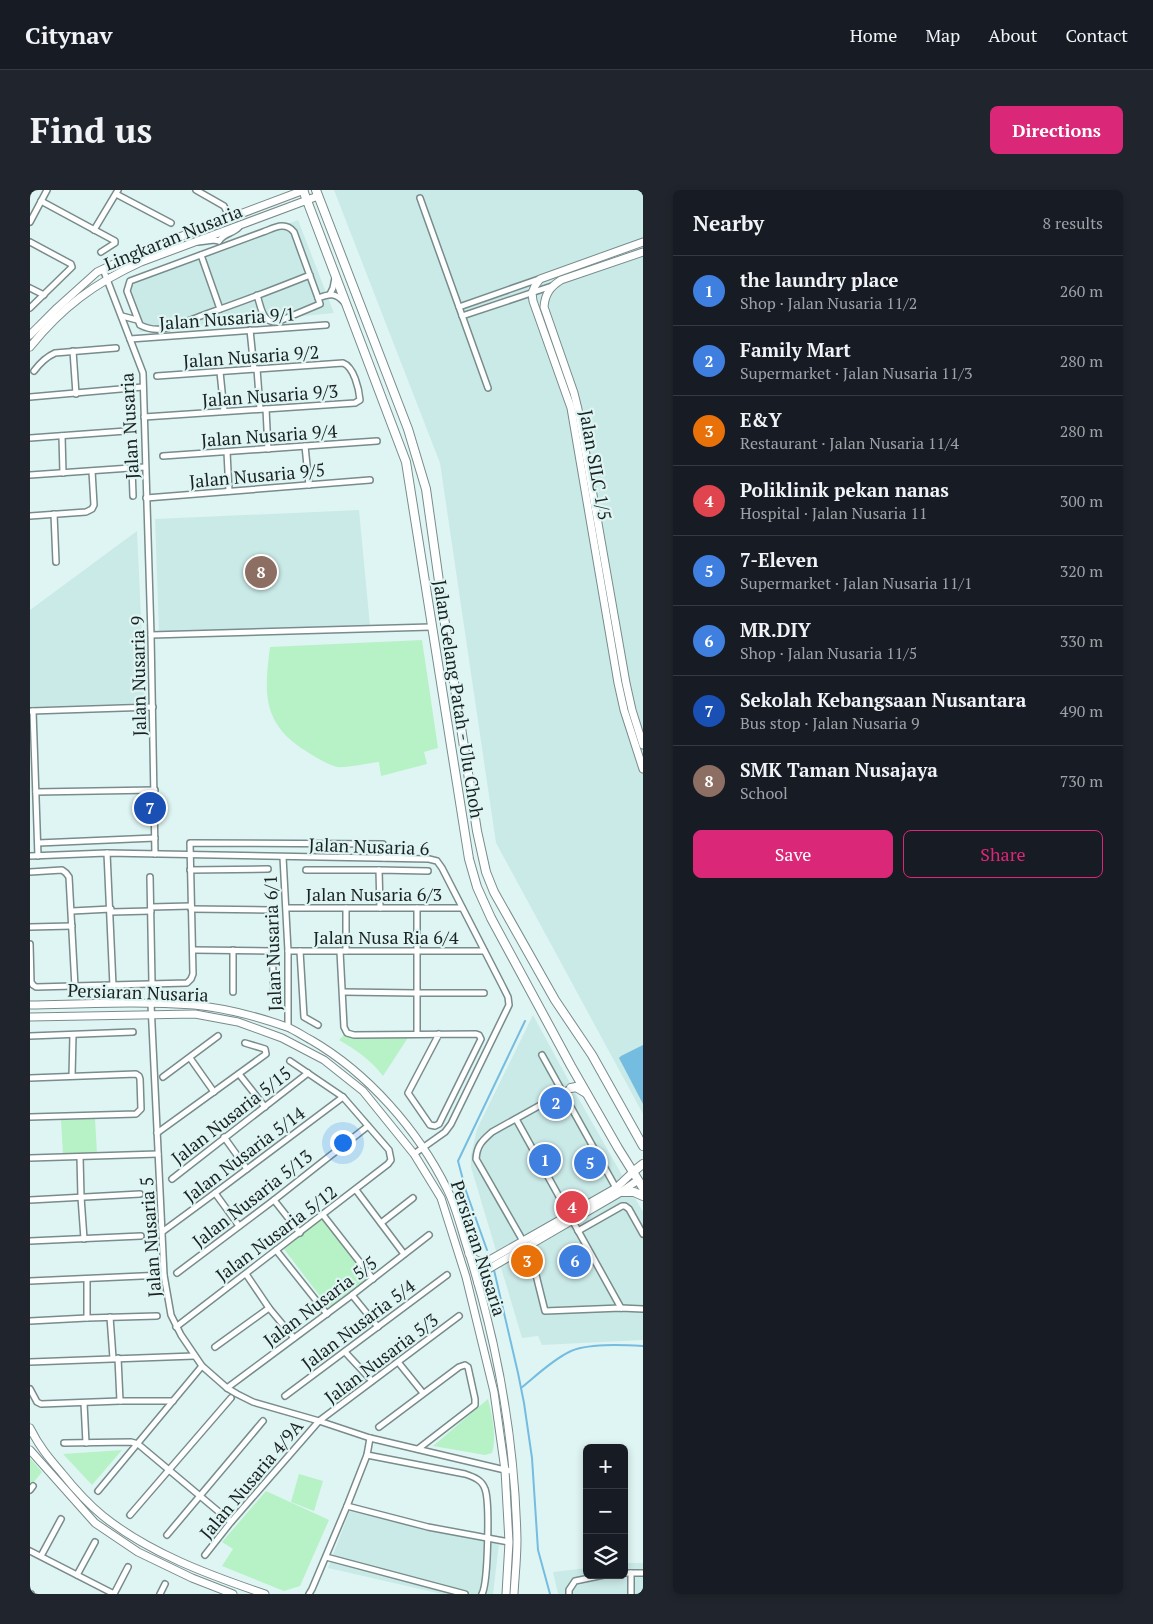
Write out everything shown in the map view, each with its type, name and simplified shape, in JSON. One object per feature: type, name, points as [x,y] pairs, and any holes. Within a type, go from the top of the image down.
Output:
[{"type":"main road","name":"Jalan Gelang Patah - Ulu Choh","points":[[303,190],[406,462],[469,858],[477,887],[496,926],[572,1066],[618,1148],[640,1178],[643,1188]]},
{"type":"main road","name":"Jalan Gelang Patah - Ulu Choh","points":[[317,193],[408,429],[418,457],[426,489],[474,812],[486,872],[494,892],[555,1000],[592,1055],[643,1146]]},
{"type":"main road","points":[[571,1088],[576,1080],[572,1066]]},
{"type":"main road","points":[[571,1088],[576,1087],[580,1089],[592,1101]]},
{"type":"main road","points":[[620,1103],[643,1138]]},
{"type":"main road","points":[[634,1171],[643,1164]]},
{"type":"main road","points":[[618,1190],[634,1192],[643,1196]]},
{"type":"street","points":[[30,222],[47,190]]},
{"type":"street","points":[[196,190],[224,206],[230,218]]},
{"type":"street","name":"Lingkaran Nusaria","points":[[30,348],[32,335],[89,278],[103,269],[137,253],[303,190]]},
{"type":"street","points":[[94,230],[117,192],[171,223]]},
{"type":"street","name":"Lingkaran Nusaria","points":[[32,335],[89,290],[108,278],[141,262],[307,200],[317,193]]},
{"type":"street","points":[[420,198],[488,388]]},
{"type":"street","points":[[41,201],[115,242],[101,252]]},
{"type":"street","points":[[219,241],[222,236],[236,230],[240,226]]},
{"type":"street","points":[[257,295],[266,320],[270,322],[277,322],[318,306],[320,302],[318,298],[310,275],[294,232],[287,226],[282,226],[222,247],[130,281],[127,291],[140,325],[145,328],[160,329],[168,328],[310,275]]},
{"type":"street","points":[[196,242],[219,241]]},
{"type":"street","points":[[219,241],[222,247]]},
{"type":"street","points":[[30,242],[72,266],[30,308]]},
{"type":"street","points":[[459,307],[643,242]]},
{"type":"street","points":[[462,316],[532,293],[561,280],[643,252]]},
{"type":"street","points":[[201,255],[220,309]]},
{"type":"street","name":"Jalan Nusaria","points":[[103,269],[143,373],[146,498]]},
{"type":"street","points":[[330,294],[335,277]]},
{"type":"street","points":[[532,293],[534,286],[540,279]]},
{"type":"street","name":"Jalan SILC 1/5","points":[[552,285],[546,295],[544,303],[545,313],[578,408],[626,683],[643,744]]},
{"type":"street","points":[[30,288],[44,295]]},
{"type":"street","name":"Jalan SILC 1/5","points":[[532,293],[537,314],[571,408],[620,692],[643,769]]},
{"type":"street","points":[[318,298],[330,294],[336,295],[344,302]]},
{"type":"street","points":[[488,297],[491,306]]},
{"type":"street","points":[[122,316],[137,320]]},
{"type":"street","name":"Jalan Nusaria 9/1","points":[[130,339],[326,325]]},
{"type":"street","points":[[250,330],[268,449]]},
{"type":"street","points":[[34,371],[40,363],[53,354],[116,348]]},
{"type":"street","points":[[73,352],[76,394]]},
{"type":"street","name":"Jalan Nusaria 9/2","points":[[156,376],[348,364]]},
{"type":"street","name":"Jalan Nusaria 9/3","points":[[144,417],[355,403],[360,400],[359,394],[348,364]]},
{"type":"street","points":[[220,372],[224,411]]},
{"type":"street","points":[[30,397],[143,387]]},
{"type":"street","points":[[30,438],[126,431]]},
{"type":"street","points":[[62,436],[63,473]]},
{"type":"street","name":"Jalan Nusaria 9/4","points":[[163,456],[377,441]]},
{"type":"street","points":[[305,446],[309,485]]},
{"type":"street","points":[[227,452],[229,492]]},
{"type":"street","points":[[30,476],[145,467]]},
{"type":"street","points":[[132,468],[134,496]]},
{"type":"street","points":[[30,516],[86,512],[92,509],[94,505],[92,471]]},
{"type":"street","name":"Jalan Nusaria 9/5","points":[[146,498],[370,480]]},
{"type":"street","name":"Jalan Nusaria 9","points":[[146,498],[153,708],[155,854]]},
{"type":"street","points":[[54,514],[56,562]]},
{"type":"street","points":[[151,635],[431,627]]},
{"type":"street","points":[[38,856],[32,711],[153,708]]},
{"type":"street","points":[[36,792],[155,790]]},
{"type":"street","points":[[38,843],[155,838]]},
{"type":"street","points":[[30,944],[33,985],[36,987],[113,986],[187,982],[193,974],[190,843],[383,844],[384,858]]},
{"type":"street","points":[[107,853],[113,986]]},
{"type":"street","name":"Jalan Nusaria 6","points":[[30,856],[107,853],[429,859],[437,861],[508,997],[509,1006],[450,1124],[445,1132],[424,1148]]},
{"type":"street","name":"Jalan Nusaria 6/1","points":[[283,857],[288,951],[288,1027]]},
{"type":"street","points":[[190,870],[268,869]]},
{"type":"street","points":[[30,872],[62,870],[69,877],[75,987]]},
{"type":"street","points":[[306,870],[428,871]]},
{"type":"street","points":[[379,870],[380,908]]},
{"type":"street","points":[[150,877],[152,983]]},
{"type":"street","points":[[72,911],[191,908],[269,910]]},
{"type":"street","name":"Jalan Nusaria 6/3","points":[[286,908],[462,908]]},
{"type":"street","points":[[346,908],[343,992],[344,1027],[347,1033],[354,1035],[417,1034],[439,1034],[479,1035],[481,1039],[439,1124],[435,1126],[430,1125],[408,1094],[439,1034]]},
{"type":"street","points":[[416,908],[417,1034]]},
{"type":"street","points":[[30,927],[72,926]]},
{"type":"street","points":[[193,950],[272,952],[274,994]]},
{"type":"street","points":[[233,950],[233,992]]},
{"type":"street","name":"Jalan Nusa Ria 6/4","points":[[288,951],[484,951]]},
{"type":"street","points":[[300,951],[304,1017],[318,1025]]},
{"type":"street","points":[[343,992],[484,993]]},
{"type":"street","points":[[151,1004],[151,1014]]},
{"type":"street","name":"Persiaran Nusaria","points":[[30,1005],[195,1005],[239,1013],[288,1027],[332,1052],[370,1083],[402,1121],[424,1148],[448,1190],[478,1283],[504,1391],[513,1470],[517,1542],[514,1594]]},
{"type":"street","name":"Jalan Nusaria 5","points":[[151,1014],[164,1275],[170,1308],[176,1327],[194,1356],[202,1366],[227,1388],[252,1402],[370,1438],[504,1470]]},
{"type":"street","name":"Persiaran Nusaria","points":[[30,1017],[195,1014],[238,1022],[282,1038],[324,1060],[363,1091],[414,1154],[440,1198],[466,1278],[494,1392],[504,1470],[509,1542],[506,1594]]},
{"type":"street","points":[[30,1036],[132,1032]]},
{"type":"street","points":[[72,1035],[72,1076]]},
{"type":"street","points":[[163,1077],[218,1036]]},
{"type":"street","points":[[157,1134],[266,1054],[265,1049],[245,1043]]},
{"type":"street","points":[[542,1055],[618,1190]]},
{"type":"street","points":[[190,1058],[214,1092]]},
{"type":"street","points":[[290,1061],[342,1097],[368,1126]]},
{"type":"street","name":"Jalan Nusaria 5/15","points":[[172,1179],[308,1073]]},
{"type":"street","points":[[30,1078],[136,1074],[139,1076],[141,1109],[136,1114],[30,1117]]},
{"type":"street","points":[[239,1074],[265,1107]]},
{"type":"street","points":[[571,1088],[492,1132],[482,1141],[477,1149],[476,1159],[531,1255],[545,1311],[643,1309]]},
{"type":"street","name":"Jalan Nusaria 5/14","points":[[162,1232],[342,1097]]},
{"type":"street","points":[[516,1119],[621,1308]]},
{"type":"street","name":"Jalan Nusaria 5/12","points":[[176,1327],[356,1190],[392,1160],[389,1150],[368,1126]]},
{"type":"street","name":"Jalan Nusaria 5/13","points":[[177,1273],[368,1126]]},
{"type":"street","points":[[224,1137],[247,1169]]},
{"type":"street","points":[[414,1154],[424,1148]]},
{"type":"street","points":[[30,1158],[158,1154]]},
{"type":"street","points":[[80,1157],[84,1239]]},
{"type":"street","points":[[618,1190],[634,1171]]},
{"type":"street","points":[[469,1254],[476,1261],[486,1262],[524,1244],[640,1178]]},
{"type":"street","points":[[356,1190],[404,1254]]},
{"type":"street","points":[[215,1193],[239,1226]]},
{"type":"street","points":[[30,1200],[140,1194]]},
{"type":"street","points":[[381,1223],[413,1198]]},
{"type":"street","points":[[274,1200],[300,1232]]},
{"type":"street","points":[[578,1231],[622,1206],[627,1207],[643,1234]]},
{"type":"street","points":[[324,1214],[373,1279]]},
{"type":"street","name":"Jalan Nusaria 5/5","points":[[227,1388],[429,1235]]},
{"type":"street","points":[[30,1240],[140,1236]]},
{"type":"street","points":[[478,1283],[485,1271],[524,1244]]},
{"type":"street","points":[[276,1250],[327,1314]]},
{"type":"street","points":[[246,1274],[269,1308],[294,1338]]},
{"type":"street","points":[[30,1281],[164,1275]]},
{"type":"street","name":"Jalan Nusaria 5/4","points":[[285,1396],[447,1275]]},
{"type":"street","points":[[87,1279],[87,1318]]},
{"type":"street","points":[[352,1295],[378,1326]]},
{"type":"street","points":[[215,1347],[269,1308]]},
{"type":"street","points":[[30,1321],[157,1316]]},
{"type":"street","name":"Jalan Nusaria 5/3","points":[[319,1421],[459,1316]]},
{"type":"street","points":[[110,1317],[120,1401]]},
{"type":"street","points":[[345,1352],[372,1382]]},
{"type":"street","points":[[30,1362],[194,1356]]},
{"type":"street","points":[[398,1362],[423,1393]]},
{"type":"street","points":[[379,1427],[459,1367],[465,1365],[468,1367],[475,1405],[418,1449]]},
{"type":"street","points":[[98,1491],[202,1366]]},
{"type":"street","points":[[30,1389],[36,1402],[41,1404],[173,1401]]},
{"type":"street","points":[[130,1515],[230,1398]]},
{"type":"street","points":[[84,1403],[86,1443]]},
{"type":"street","points":[[167,1536],[263,1421]]},
{"type":"street","name":"Jalan Nusaria 4/9A","points":[[205,1555],[231,1522],[319,1421]]},
{"type":"street","points":[[30,1428],[38,1445],[73,1487],[103,1516],[145,1543],[188,1565],[252,1592],[265,1594]]},
{"type":"street","points":[[311,1592],[367,1455],[370,1438]]},
{"type":"street","points":[[64,1443],[131,1442],[138,1444],[231,1522]]},
{"type":"street","points":[[38,1445],[30,1450],[95,1523],[138,1552],[192,1578],[233,1594]]},
{"type":"street","points":[[367,1455],[476,1478],[482,1483],[486,1491],[488,1539],[487,1570],[482,1594]]},
{"type":"street","points":[[504,1470],[513,1470]]},
{"type":"street","points":[[347,1506],[407,1522],[509,1542]]},
{"type":"street","points":[[41,1556],[61,1519]]},
{"type":"street","points":[[77,1575],[95,1542]]},
{"type":"street","points":[[30,1551],[114,1594],[128,1567]]},
{"type":"street","points":[[326,1557],[465,1594]]},
{"type":"street","points":[[628,1572],[643,1573]]},
{"type":"street","points":[[631,1594],[632,1572]]},
{"type":"street","points":[[569,1592],[575,1582],[587,1579]]},
{"type":"street","points":[[160,1594],[166,1584]]},
{"type":"shaded area","points":[[334,190],[643,190],[643,1114],[496,843],[440,463]]},
{"type":"shaded area","points":[[298,220],[334,313],[140,332],[126,284]]},
{"type":"shaded area","points":[[359,510],[370,626],[159,632],[155,519]]},
{"type":"shaded area","points":[[137,531],[145,703],[30,707],[30,610]]},
{"type":"shaded area","points":[[533,1015],[643,1212],[643,1340],[542,1345],[538,1336],[522,1338],[471,1167],[471,1155],[477,1129]]},
{"type":"shaded area","points":[[350,1510],[499,1544],[493,1594],[442,1594],[328,1568]]},
{"type":"shaded area","points":[[628,1563],[643,1563],[643,1594],[558,1594],[553,1572],[583,1568],[583,1579],[628,1579]]},
{"type":"green space","points":[[422,640],[438,748],[424,752],[427,764],[381,776],[379,762],[337,767],[317,758],[292,741],[281,730],[274,718],[269,706],[267,693],[270,647]]},
{"type":"green space","points":[[346,1033],[409,1036],[383,1076],[363,1056],[339,1040]]},
{"type":"green space","points":[[95,1119],[97,1153],[63,1155],[61,1120]]},
{"type":"green space","points":[[324,1218],[369,1277],[329,1308],[284,1249]]},
{"type":"green space","points":[[488,1399],[494,1433],[492,1453],[485,1455],[433,1446]]},
{"type":"green space","points":[[122,1450],[92,1485],[63,1454]]},
{"type":"green space","points":[[30,1458],[42,1472],[33,1483],[30,1482]]},
{"type":"green space","points":[[299,1474],[323,1481],[314,1511],[291,1502]]},
{"type":"green space","points":[[266,1491],[329,1520],[300,1586],[284,1591],[222,1566],[233,1549],[222,1542]]},
{"type":"water","points":[[643,1045],[643,1104],[619,1058]]},
{"type":"waterway","points":[[487,1250],[466,1191],[458,1161],[525,1021]]},
{"type":"waterway","points":[[494,1270],[524,1403],[532,1458],[538,1550],[550,1594]]},
{"type":"waterway","points":[[521,1388],[556,1360],[576,1349],[605,1345],[643,1346]]},
{"type":"place","name":"SMK Taman Nusajaya","points":[[261,572]]},
{"type":"place","name":"Sekolah Kebangsaan Nusantara","points":[[150,808]]},
{"type":"place","name":"Family Mart","points":[[556,1103]]},
{"type":"place","name":"the laundry place","points":[[545,1160]]},
{"type":"place","name":"7-Eleven","points":[[590,1163]]},
{"type":"place","name":"Poliklinik pekan nanas","points":[[572,1207]]},
{"type":"place","name":"E&Y","points":[[527,1261]]},
{"type":"place","name":"MR.DIY","points":[[575,1261]]}]
